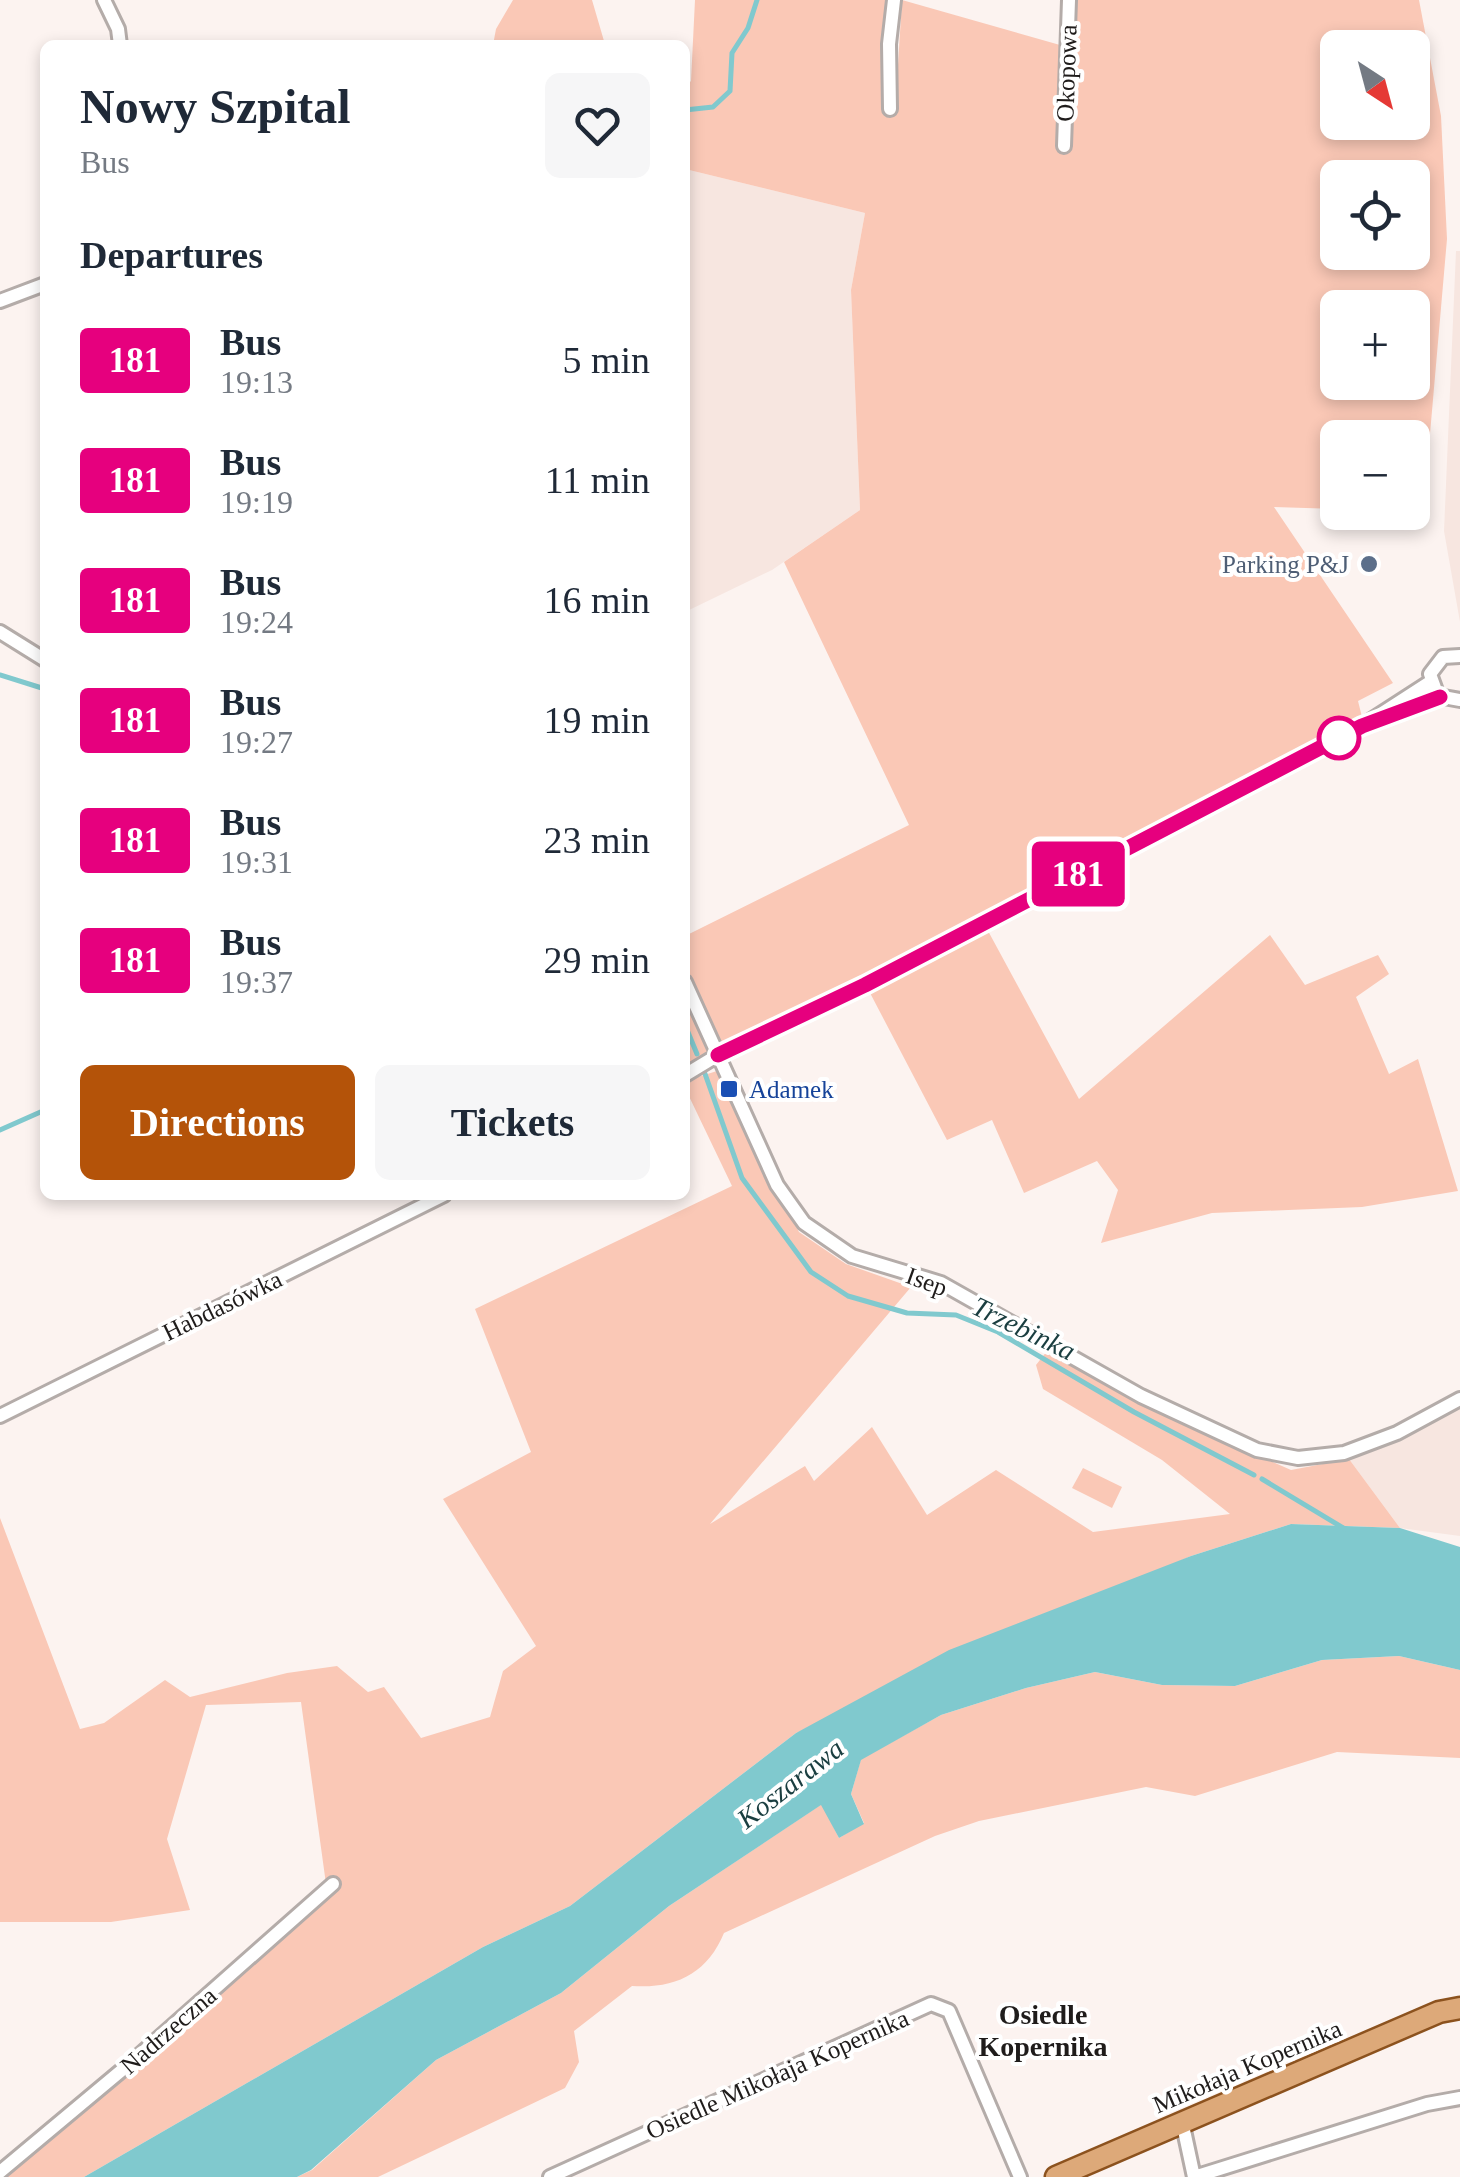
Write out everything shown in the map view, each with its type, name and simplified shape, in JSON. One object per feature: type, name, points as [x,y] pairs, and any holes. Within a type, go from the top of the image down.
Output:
[{"type":"main road","name":"Mikołaja Kopernika","points":[[1056,2177],[1439,2012],[1460,2008]]},
{"type":"street","points":[[104,0],[119,40]]},
{"type":"street","points":[[890,109],[889,44],[894,0]]},
{"type":"street","name":"Okopowa","points":[[1064,146],[1069,0]]},
{"type":"street","points":[[0,301],[40,286]]},
{"type":"street","points":[[0,632],[40,657]]},
{"type":"street","points":[[690,1073],[1362,726],[1430,682],[1437,661],[1450,655],[1460,656]]},
{"type":"street","points":[[1430,682],[1440,697]]},
{"type":"street","points":[[1362,726],[1440,697],[1460,700]]},
{"type":"street","name":"Isep","points":[[690,993],[777,1185],[804,1224],[852,1256],[941,1283],[1142,1396],[1257,1450],[1298,1458],[1344,1453],[1397,1433],[1460,1400]]},
{"type":"street","name":"Habdasówka","points":[[0,1416],[434,1200]]},
{"type":"street","name":"Nadrzeczna","points":[[0,2172],[333,1884]]},
{"type":"street","name":"Osiedle Mikołaja Kopernika","points":[[550,2177],[930,2004],[949,2011],[1020,2177]]},
{"type":"street","points":[[1182,2121],[1194,2177],[1427,2104],[1460,2098]]},
{"type":"shaded area","points":[[513,0],[592,0],[604,40],[494,40]]},
{"type":"shaded area","points":[[695,0],[894,0],[890,116],[895,114],[902,0],[1060,45],[1064,146],[1073,0],[1419,0],[1425,30],[1320,30],[1320,140],[1430,140],[1430,58],[1441,116],[1447,239],[1430,434],[1430,420],[1320,420],[1320,508],[1274,507],[1393,683],[1358,701],[1362,717],[974,934],[987,929],[1079,1099],[1270,935],[1305,985],[1378,955],[1389,974],[1356,997],[1389,1074],[1418,1059],[1458,1191],[1362,1207],[1212,1213],[1101,1243],[1118,1190],[1097,1161],[1024,1193],[992,1120],[947,1140],[869,991],[718,1055],[690,1072],[690,934],[909,825],[784,562],[860,510],[851,290],[865,213],[690,170]]},
{"type":"shaded area","points":[[690,170],[865,213],[851,290],[860,510],[772,570],[690,610]]},
{"type":"shaded area","points":[[1456,251],[1460,251],[1460,622],[1444,531]]},
{"type":"shaded area","points":[[717,1071],[799,1232],[846,1264],[911,1287],[710,1524],[805,1466],[814,1481],[872,1427],[927,1515],[996,1470],[1093,1532],[1230,1514],[1162,1460],[1043,1389],[1036,1365],[1047,1351],[1135,1401],[1291,1470],[1349,1459],[1400,1528],[1291,1524],[1191,1556],[796,1733],[570,1906],[483,1947],[84,2177],[2,2177],[138,2064],[326,1884],[301,1702],[206,1705],[167,1839],[190,1910],[111,1922],[0,1922],[0,1518],[80,1729],[104,1723],[165,1680],[190,1697],[287,1673],[337,1666],[368,1692],[384,1687],[421,1738],[490,1717],[503,1671],[536,1646],[443,1499],[531,1452],[475,1309],[732,1186],[690,1098],[690,1079]]},
{"type":"shaded area","points":[[1460,1408],[1460,1536],[1400,1528],[1349,1459],[1400,1440]]},
{"type":"shaded area","points":[[1083,1468],[1122,1487],[1112,1508],[1072,1488]]},
{"type":"shaded area","points":[[1399,1656],[1460,1670],[1460,1758],[1337,1752],[1195,1796],[1146,1787],[979,1821],[935,1836],[724,1933],[709,1959],[688,1976],[662,1985],[632,1986],[574,2031],[579,2062],[565,2088],[378,2177],[297,2177],[312,2170],[436,2060],[561,1993],[669,1906],[822,1804],[839,1838],[864,1823],[851,1794],[861,1759],[941,1715],[1026,1688],[1095,1672],[1162,1685],[1235,1686],[1322,1660]]},
{"type":"water","name":"Koszarawa","points":[[1291,1524],[1400,1528],[1460,1547],[1460,1670],[1399,1656],[1322,1660],[1235,1686],[1162,1685],[1095,1672],[1026,1688],[941,1715],[861,1760],[851,1794],[864,1824],[839,1838],[821,1805],[669,1906],[561,1993],[436,2060],[311,2170],[297,2177],[84,2177],[483,1947],[570,1906],[796,1733],[949,1650],[1191,1556]]},
{"type":"waterway","points":[[690,109],[713,107],[730,91],[732,53],[748,28],[757,0]]},
{"type":"waterway","name":"Trzebinka","points":[[0,675],[40,687]]},
{"type":"waterway","name":"Trzebinka","points":[[690,1037],[697,1054]]},
{"type":"waterway","name":"Trzebinka","points":[[704,1071],[742,1178],[811,1272],[848,1296],[907,1313],[956,1315],[998,1332],[1134,1412],[1254,1475]]},
{"type":"waterway","points":[[0,1130],[40,1112]]},
{"type":"waterway","name":"Trzebinka","points":[[1262,1479],[1345,1529]]},
{"type":"bus line","name":"181","points":[[718,1055],[865,985],[1362,726],[1440,697]]},
{"type":"place","name":"Parking P&J","points":[[1369,564]]},
{"type":"place","name":"Adamek","points":[[729,1089]]},
{"type":"district","name":"Osiedle Kopernika","points":[[1043,2030]]}]
